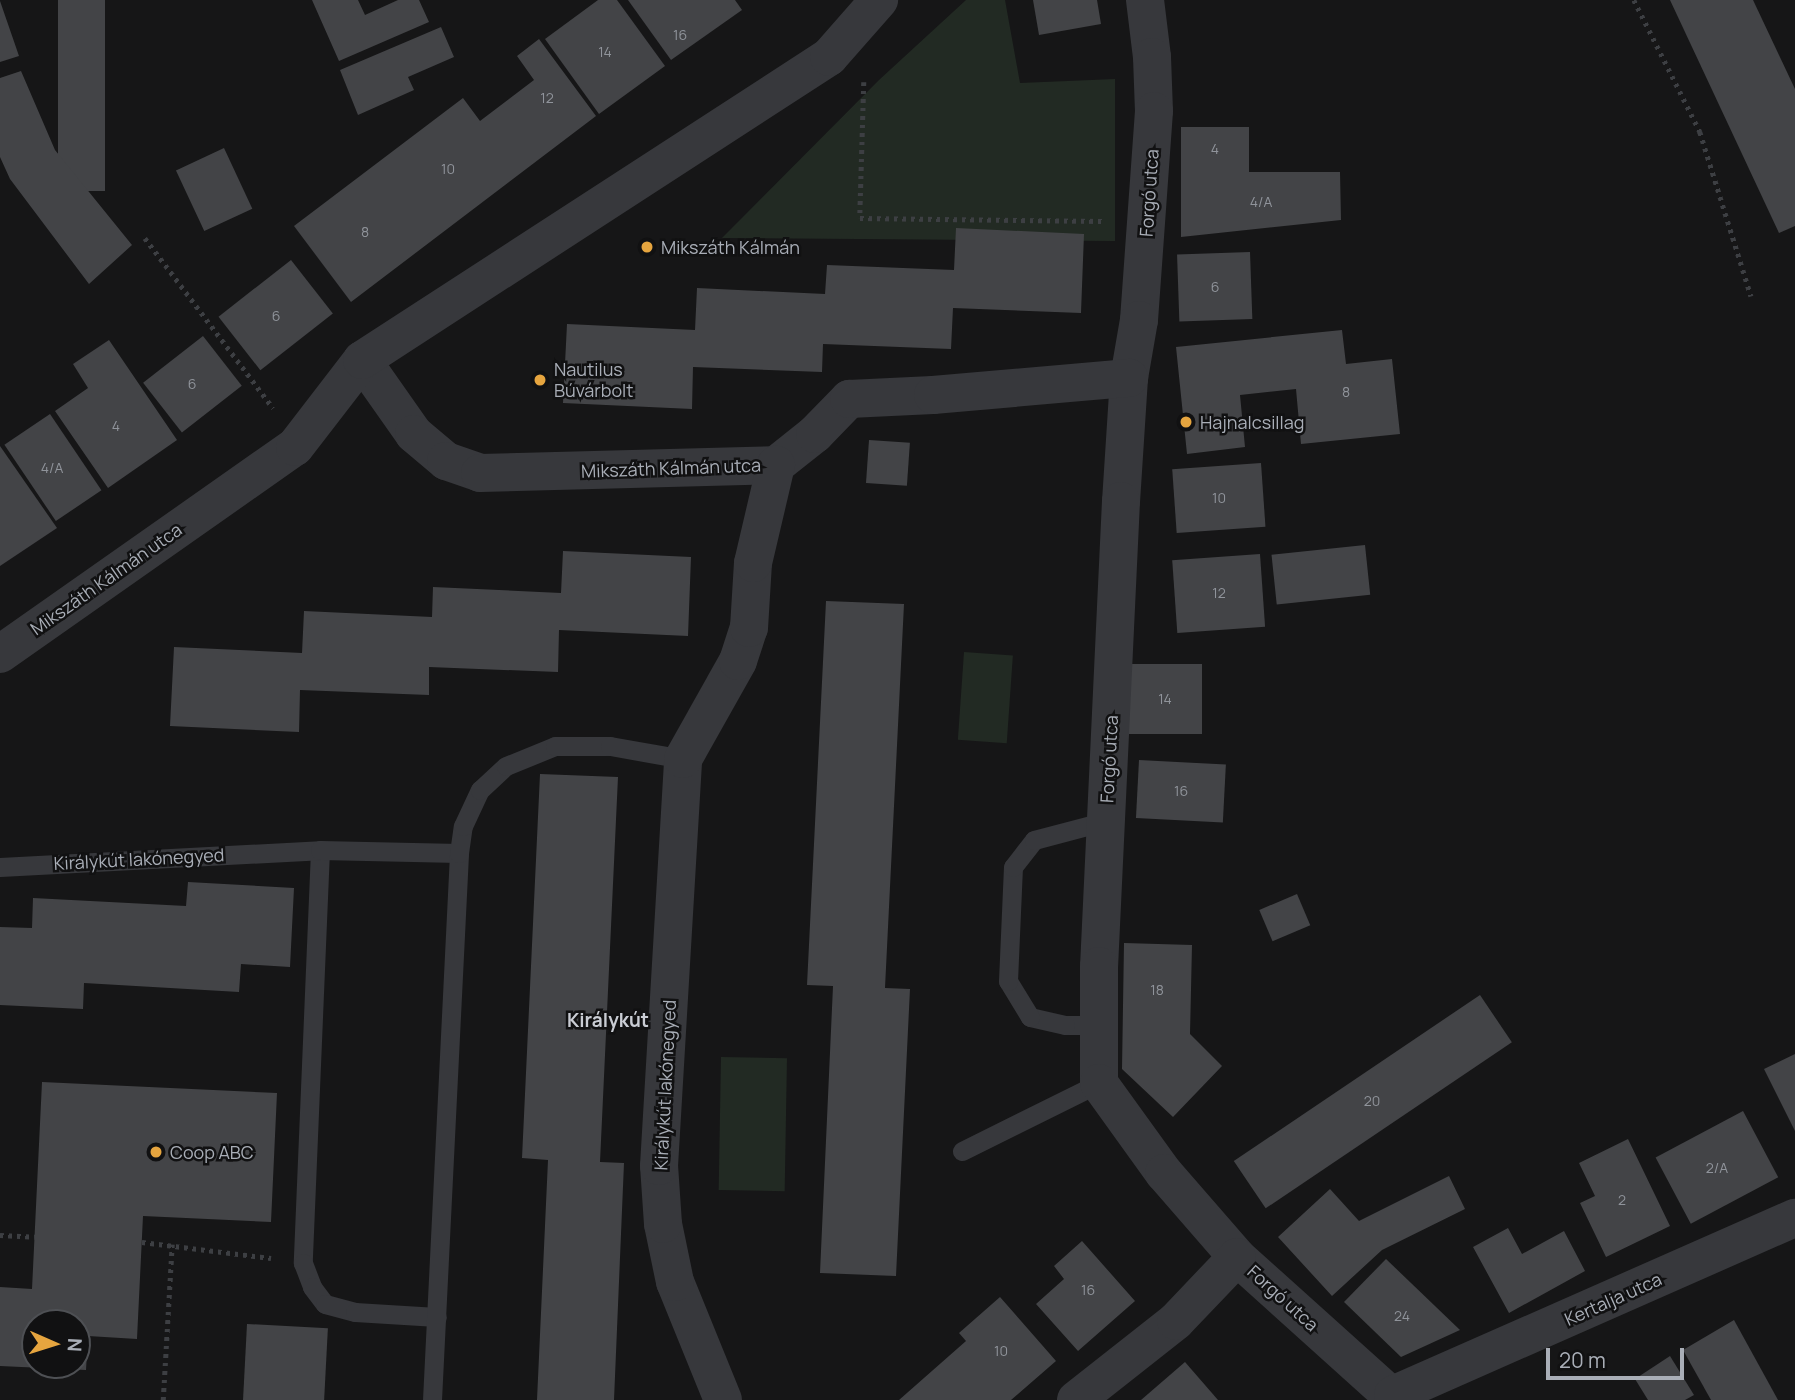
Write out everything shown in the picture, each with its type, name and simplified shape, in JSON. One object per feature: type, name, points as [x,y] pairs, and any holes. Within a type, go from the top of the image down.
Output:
[{"type":"street","name":"Mikszáth Kálmán utca","points":[[0,654],[295,447],[362,360],[829,57],[879,0]]},
{"type":"street","name":"Forgó utca","points":[[1145,0],[1152,57],[1154,111],[1139,320],[1129,378],[1105,821],[1099,966],[1099,1083],[1164,1172],[1237,1257],[1394,1398]]},
{"type":"street","name":"Mikszáth Kálmán utca","points":[[362,360],[414,434],[446,461],[480,474],[776,465],[816,434],[849,399],[1129,378]]},
{"type":"street","name":"Királykút lakónegyed","points":[[723,1400],[675,1282],[663,1224],[659,1166],[683,759],[738,661],[749,628],[753,564],[776,465]]},
{"type":"street","name":"Kertalja utca","points":[[1394,1398],[1795,1219]]},
{"type":"street","points":[[1076,1400],[1176,1321],[1237,1257]]},
{"type":"lane","points":[[432,1400],[459,853],[463,826],[480,790],[506,766],[555,746],[610,746],[683,759]]},
{"type":"lane","points":[[1099,1025],[1065,1025],[1030,1017],[1008,981],[1013,867],[1034,840],[1105,821]]},
{"type":"lane","points":[[320,850],[303,1263],[312,1287],[326,1304],[355,1312],[438,1317]]},
{"type":"lane","name":"Királykút lakónegyed","points":[[0,867],[320,850],[459,853]]},
{"type":"lane","points":[[962,1152],[1099,1083]]},
{"type":"path","points":[[1634,0],[1700,132],[1751,296]]},
{"type":"path","points":[[829,57],[866,84],[860,218],[1147,222]]},
{"type":"path","points":[[145,238],[277,414],[295,447]]},
{"type":"path","points":[[0,1236],[35,1237]]},
{"type":"path","points":[[142,1242],[303,1263]]},
{"type":"path","points":[[163,1400],[172,1244]]},
{"type":"shaded area","points":[[966,0],[1005,0],[1020,83],[1115,79],[1115,241],[722,238],[879,80]]},
{"type":"shaded area","points":[[964,652],[1013,655],[1007,743],[958,740]]},
{"type":"shaded area","points":[[721,1057],[787,1058],[785,1191],[719,1190]]},
{"type":"building","points":[[58,0],[105,0],[105,191],[58,191]]},
{"type":"building","points":[[312,0],[358,0],[365,15],[398,0],[419,0],[429,22],[339,61]]},
{"type":"building","points":[[598,0],[617,0],[665,66],[599,114],[545,39]]},
{"type":"building","points":[[628,0],[735,0],[742,10],[671,60]]},
{"type":"building","points":[[1033,0],[1097,0],[1101,24],[1039,35]]},
{"type":"building","points":[[1670,0],[1753,0],[1795,89],[1795,226],[1779,233]]},
{"type":"building","points":[[0,1],[19,56],[0,62]]},
{"type":"building","points":[[441,27],[454,57],[408,77],[414,90],[358,115],[340,70]]},
{"type":"building","points":[[539,39],[596,116],[351,302],[294,226],[463,98],[480,121],[534,80],[517,56]]},
{"type":"building","points":[[21,71],[55,150],[132,245],[89,284],[10,179],[0,157],[0,78]]},
{"type":"building","points":[[1181,127],[1249,127],[1249,172],[1340,172],[1341,220],[1181,237]]},
{"type":"building","points":[[224,148],[252,209],[204,231],[176,170]]},
{"type":"building","points":[[956,228],[1084,234],[1081,313],[953,308],[951,349],[823,344],[822,372],[693,367],[692,409],[563,403],[567,324],[695,330],[697,288],[825,294],[827,265],[954,270]]},
{"type":"building","points":[[1250,252],[1252,319],[1179,322],[1177,255]]},
{"type":"building","points":[[291,260],[333,314],[260,370],[219,317]]},
{"type":"building","points":[[1342,330],[1346,364],[1392,359],[1400,434],[1301,444],[1296,389],[1240,395],[1245,447],[1187,454],[1176,347]]},
{"type":"building","points":[[203,336],[242,386],[182,432],[143,383]]},
{"type":"building","points":[[109,340],[177,440],[108,488],[55,411],[88,388],[73,364]]},
{"type":"building","points":[[50,414],[101,490],[56,521],[4,445]]},
{"type":"building","points":[[869,440],[910,443],[907,486],[866,483]]},
{"type":"building","points":[[0,446],[57,528],[0,566]]},
{"type":"building","points":[[1261,463],[1265,527],[1177,533],[1172,469]]},
{"type":"building","points":[[1365,545],[1370,595],[1277,605],[1272,555]]},
{"type":"building","points":[[563,551],[691,557],[688,636],[559,630],[558,672],[429,667],[429,695],[300,690],[299,732],[170,726],[174,647],[302,653],[304,611],[432,617],[433,587],[561,593]]},
{"type":"building","points":[[1260,554],[1265,627],[1177,633],[1172,560]]},
{"type":"building","points":[[826,601],[904,604],[885,988],[910,989],[896,1276],[820,1273],[833,986],[807,985]]},
{"type":"building","points":[[1129,664],[1202,664],[1202,734],[1129,734]]},
{"type":"building","points":[[1139,760],[1226,765],[1223,822],[1136,818]]},
{"type":"building","points":[[540,774],[618,777],[600,1162],[624,1163],[614,1400],[537,1400],[548,1160],[522,1158]]},
{"type":"building","points":[[188,882],[294,888],[290,967],[241,964],[239,992],[84,983],[83,1009],[0,1005],[0,927],[32,928],[33,898],[186,906]]},
{"type":"building","points":[[1297,894],[1310,925],[1273,941],[1259,910]]},
{"type":"building","points":[[1124,943],[1192,945],[1190,1034],[1222,1066],[1173,1117],[1122,1069]]},
{"type":"building","points":[[1480,995],[1512,1042],[1266,1208],[1234,1161]]},
{"type":"building","points":[[1795,1054],[1795,1131],[1764,1069]]},
{"type":"building","name":"Coop ABC","points":[[42,1082],[277,1093],[271,1222],[143,1216],[137,1339],[91,1336],[91,1309],[21,1309],[21,1367],[0,1366],[0,1287],[32,1289]]},
{"type":"building","points":[[1743,1111],[1778,1177],[1691,1224],[1656,1157]]},
{"type":"building","points":[[1628,1139],[1670,1226],[1606,1257],[1580,1203],[1595,1196],[1579,1163]]},
{"type":"building","points":[[1449,1176],[1465,1209],[1382,1250],[1332,1296],[1278,1237],[1330,1189],[1359,1221]]},
{"type":"building","points":[[1508,1228],[1522,1254],[1564,1231],[1585,1271],[1509,1313],[1473,1247]]},
{"type":"building","points":[[1082,1241],[1135,1301],[1078,1351],[1036,1304],[1064,1279],[1054,1266]]},
{"type":"building","points":[[1386,1259],[1460,1330],[1401,1357],[1344,1302]]},
{"type":"building","points":[[1000,1297],[1056,1361],[1011,1400],[899,1400],[966,1341],[959,1333]]},
{"type":"building","points":[[1734,1320],[1778,1400],[1711,1400],[1683,1350]]},
{"type":"building","points":[[247,1324],[328,1328],[324,1400],[243,1400]]},
{"type":"building","points":[[1670,1356],[1694,1395],[1685,1400],[1648,1400],[1635,1379]]},
{"type":"building","points":[[1185,1362],[1218,1400],[1141,1400]]},
{"type":"place","name":"Mikszáth Kálmán","points":[[647,247]]},
{"type":"place","name":"Nautilus Búvárbolt","points":[[540,380]]},
{"type":"place","name":"Hajnalcsillag","points":[[1186,422]]},
{"type":"place","name":"Coop ABC","points":[[156,1152]]},
{"type":"district","name":"Királykút","points":[[608,1021]]}]
